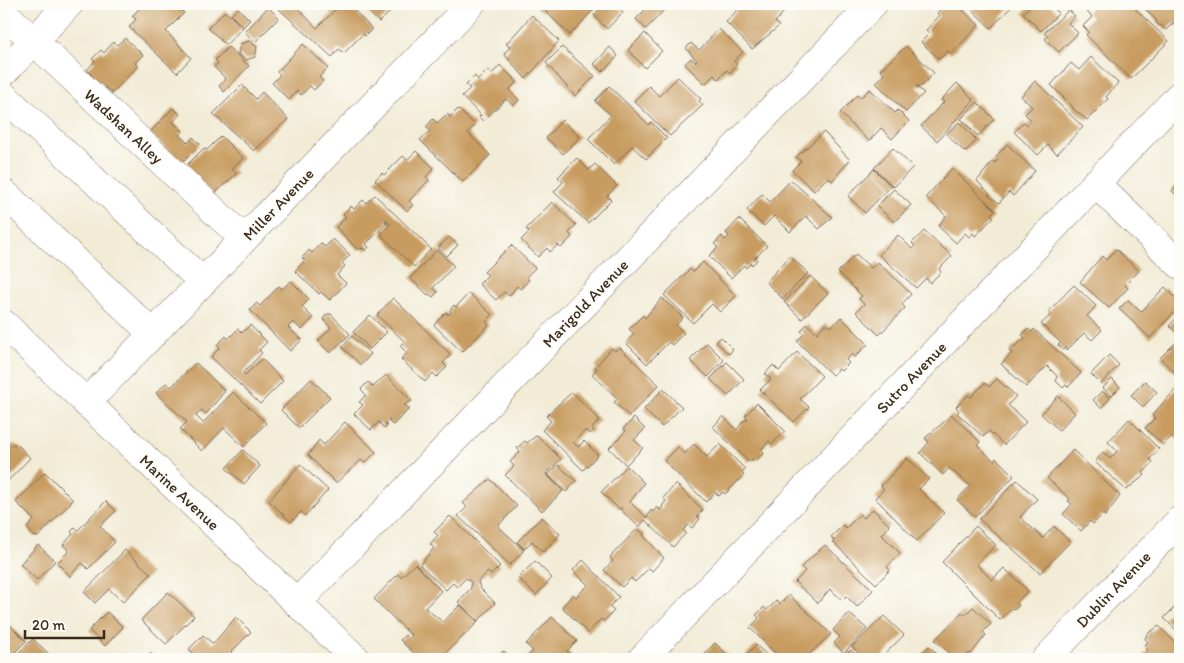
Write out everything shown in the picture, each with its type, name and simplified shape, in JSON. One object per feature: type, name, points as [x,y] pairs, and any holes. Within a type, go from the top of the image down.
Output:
[{"type":"street","points":[[4,72],[69,4]]},
{"type":"street","name":"Miller Avenue","points":[[86,403],[471,4]]},
{"type":"street","name":"Marigold Avenue","points":[[297,603],[873,4]]},
{"type":"street","name":"Wadshan Alley","points":[[4,13],[244,240]]},
{"type":"street","name":"Sutro Avenue","points":[[642,659],[1180,95]]},
{"type":"street","points":[[4,96],[203,282]]},
{"type":"street","points":[[1095,182],[1180,264]]},
{"type":"street","points":[[4,193],[153,334]]},
{"type":"street","name":"Marine Avenue","points":[[4,324],[356,659]]},
{"type":"street","name":"Dublin Avenue","points":[[1046,659],[1180,520]]},
{"type":"building","points":[[144,4],[175,4],[184,13],[166,31],[191,58],[177,73],[129,27],[136,19],[132,16]]},
{"type":"building","points":[[283,4],[294,4],[317,28],[341,4],[356,4],[352,8],[372,29],[365,36],[363,34],[344,53],[339,49],[332,57],[279,9]]},
{"type":"building","points":[[320,4],[335,4],[328,11]]},
{"type":"building","points":[[360,4],[399,4],[379,22]]},
{"type":"building","points":[[542,4],[593,4],[596,7],[570,35],[544,10],[542,12],[539,8]]},
{"type":"building","points":[[601,4],[615,4],[623,12],[607,29],[594,15],[601,8]]},
{"type":"building","points":[[651,4],[664,4],[667,7],[646,29],[636,19]]},
{"type":"building","points":[[743,4],[775,4],[784,12],[775,22],[779,26],[752,49],[726,22]]},
{"type":"building","points":[[946,4],[956,4],[979,25],[951,54],[948,51],[939,59],[921,42],[930,33],[926,30],[940,15],[937,13]]},
{"type":"building","points":[[966,4],[1009,4],[1012,6],[991,28]]},
{"type":"building","points":[[1033,4],[1049,4],[1059,13],[1041,31],[1023,13]]},
{"type":"building","points":[[1095,4],[1103,6],[1106,4],[1130,4],[1169,41],[1131,79],[1086,35],[1089,32],[1083,26],[1092,17],[1087,12]]},
{"type":"building","points":[[1148,4],[1180,4],[1180,22],[1176,26],[1173,23],[1166,30],[1144,8]]},
{"type":"building","points":[[268,7],[279,18],[255,42],[245,32]]},
{"type":"building","points":[[238,8],[250,20],[243,27],[231,15]]},
{"type":"building","points":[[1069,10],[1075,16],[1068,23],[1078,33],[1059,52],[1045,39],[1048,36],[1044,33]]},
{"type":"building","points":[[225,11],[243,27],[226,45],[208,28]]},
{"type":"building","points":[[532,15],[559,41],[526,79],[504,54],[510,47],[506,44]]},
{"type":"building","points":[[719,29],[743,52],[734,61],[737,64],[730,73],[727,70],[718,79],[714,75],[705,84],[685,64],[691,58],[695,62],[697,61],[686,48],[691,43],[699,50]]},
{"type":"building","points":[[645,33],[662,51],[645,68],[628,50]]},
{"type":"building","points":[[125,38],[143,55],[135,63],[138,66],[112,93],[105,87],[103,89],[90,77],[92,75],[87,70],[95,61],[92,59],[101,50],[104,53],[113,42],[117,45]]},
{"type":"building","points":[[249,41],[257,47],[255,57],[246,60],[238,54],[240,44]]},
{"type":"building","points":[[303,44],[328,68],[319,77],[323,81],[314,90],[310,86],[301,95],[297,91],[289,100],[272,83],[280,75],[277,72]]},
{"type":"building","points":[[906,46],[934,73],[922,86],[916,86],[924,93],[906,112],[876,83],[884,74],[880,70]]},
{"type":"building","points":[[228,47],[249,66],[224,92],[219,86],[226,79],[214,67],[218,63],[215,60]]},
{"type":"building","points":[[562,47],[595,76],[575,96],[546,63]]},
{"type":"building","points":[[610,47],[618,56],[602,72],[594,64]]},
{"type":"building","points":[[1091,57],[1118,83],[1106,97],[1108,99],[1087,120],[1072,108],[1051,85],[1071,63],[1079,70]]},
{"type":"building","points":[[500,65],[517,82],[509,90],[519,100],[514,106],[506,99],[483,121],[479,117],[481,115],[462,97],[470,88],[466,85],[475,76],[478,80],[488,70],[492,74]]},
{"type":"building","points":[[678,77],[701,99],[699,101],[703,105],[670,136],[634,101],[649,86],[659,96]]},
{"type":"building","points":[[1035,81],[1083,127],[1057,154],[1048,145],[1038,155],[1014,132],[1024,122],[1027,125],[1031,120],[1025,114],[1032,107],[1021,96]]},
{"type":"building","points":[[957,83],[974,100],[937,141],[921,126],[944,102],[941,100]]},
{"type":"building","points":[[242,85],[256,99],[262,92],[288,119],[254,151],[213,114]]},
{"type":"building","points":[[609,86],[649,125],[651,122],[667,138],[646,159],[632,146],[614,165],[588,139],[611,115],[595,101]]},
{"type":"building","points":[[870,89],[895,113],[898,110],[909,121],[892,139],[881,128],[869,141],[840,113],[857,95],[860,98]]},
{"type":"building","points":[[977,102],[994,119],[978,136],[961,119]]},
{"type":"building","points":[[173,108],[180,114],[173,122],[183,131],[179,135],[188,143],[193,137],[200,144],[181,163],[149,133]]},
{"type":"building","points":[[458,109],[475,125],[468,133],[490,155],[463,182],[420,140],[430,131],[426,127],[433,119],[437,123],[447,114],[450,117]]},
{"type":"building","points":[[562,120],[580,137],[563,154],[546,138]]},
{"type":"building","points":[[959,122],[977,140],[965,152],[946,134]]},
{"type":"building","points":[[824,132],[850,160],[832,181],[828,177],[814,191],[792,170],[801,161],[796,157]]},
{"type":"building","points":[[221,136],[243,158],[232,169],[237,173],[213,195],[184,168],[204,148],[207,150]]},
{"type":"building","points":[[1007,144],[1035,171],[1013,196],[1009,192],[999,203],[988,195],[990,194],[977,181],[993,161],[995,163],[998,159],[996,157]]},
{"type":"building","points":[[893,148],[913,167],[894,187],[874,168]]},
{"type":"building","points":[[416,151],[434,168],[426,177],[429,180],[409,201],[413,205],[407,211],[375,180],[382,173],[384,175],[403,156],[407,160]]},
{"type":"building","points":[[577,158],[589,170],[595,164],[617,186],[607,196],[611,200],[588,223],[554,192],[563,182],[558,177]]},
{"type":"building","points":[[952,168],[995,210],[991,214],[994,217],[975,236],[973,233],[969,237],[965,233],[956,243],[938,226],[946,216],[926,197]]},
{"type":"building","points":[[874,169],[891,186],[865,213],[848,196]]},
{"type":"building","points":[[791,180],[832,217],[819,229],[806,216],[790,232],[774,216],[764,226],[747,210],[762,194],[770,202]]},
{"type":"building","points":[[1180,180],[1180,199],[1172,191]]},
{"type":"building","points":[[894,189],[911,205],[894,222],[877,206]]},
{"type":"building","points":[[375,195],[431,249],[414,267],[382,236],[382,232],[390,224],[385,219],[387,223],[366,244],[369,247],[365,251],[363,248],[358,250],[336,227],[346,217],[343,214],[351,206],[354,209],[363,200],[366,203]]},
{"type":"building","points":[[552,202],[576,225],[569,233],[572,237],[561,248],[558,245],[550,252],[547,248],[538,257],[521,240],[529,232],[526,229]]},
{"type":"building","points":[[739,219],[767,246],[755,258],[757,260],[752,265],[751,263],[746,268],[744,265],[731,278],[709,256],[718,247],[714,244],[722,236],[725,240],[729,236],[726,233]]},
{"type":"building","points":[[924,231],[952,256],[939,269],[941,272],[930,283],[926,278],[916,288],[879,255],[898,235],[912,249],[915,246],[912,243]]},
{"type":"building","points":[[449,237],[458,245],[447,256],[438,248]]},
{"type":"building","points":[[333,239],[350,255],[342,263],[345,266],[337,275],[346,283],[330,300],[321,292],[319,294],[295,271],[305,260],[302,258],[309,250],[312,253],[321,243],[325,247]]},
{"type":"building","points":[[511,245],[535,268],[526,277],[529,280],[520,289],[517,286],[509,296],[504,292],[496,300],[479,284],[488,275],[484,272]]},
{"type":"building","points":[[1116,249],[1139,271],[1125,285],[1128,288],[1109,308],[1080,282],[1102,256],[1106,260]]},
{"type":"building","points":[[437,250],[454,266],[433,288],[438,292],[433,297],[428,295],[410,278]]},
{"type":"building","points":[[856,254],[871,268],[878,262],[911,294],[902,304],[905,308],[879,335],[856,312],[864,304],[859,299],[862,296],[838,272]]},
{"type":"building","points":[[790,256],[808,273],[783,299],[766,282]]},
{"type":"building","points":[[703,262],[736,296],[720,312],[712,304],[693,323],[664,295],[690,269],[693,272]]},
{"type":"building","points":[[810,276],[828,293],[802,319],[784,302]]},
{"type":"building","points":[[291,281],[309,299],[302,307],[313,318],[302,330],[293,322],[288,327],[302,340],[290,351],[250,310],[257,303],[260,306],[279,286],[282,289]]},
{"type":"building","points":[[1074,285],[1096,306],[1087,316],[1102,330],[1092,340],[1084,333],[1067,350],[1065,347],[1063,350],[1058,345],[1061,343],[1041,324],[1051,315],[1048,312]]},
{"type":"building","points":[[1165,287],[1180,302],[1180,306],[1150,338],[1119,309],[1128,300],[1141,312]]},
{"type":"building","points":[[469,293],[492,315],[486,322],[489,325],[462,352],[434,325],[446,312],[448,315],[454,305],[456,307]]},
{"type":"building","points":[[393,298],[451,355],[443,363],[447,367],[437,377],[433,373],[425,382],[401,359],[407,353],[400,346],[404,341],[377,315]]},
{"type":"building","points":[[662,298],[683,318],[676,325],[684,333],[672,345],[669,342],[647,364],[626,343],[634,334],[629,329],[643,315],[645,318]]},
{"type":"building","points":[[327,314],[331,314],[350,334],[330,353],[318,341],[331,328],[323,319]]},
{"type":"building","points":[[1180,314],[1180,336],[1169,326]]},
{"type":"building","points":[[370,315],[387,332],[370,349],[353,332]]},
{"type":"building","points":[[841,317],[868,344],[855,357],[852,354],[846,360],[849,363],[841,371],[839,369],[832,375],[797,341],[804,334],[801,331],[807,324],[817,333],[825,324],[831,327]]},
{"type":"building","points":[[250,325],[267,342],[259,350],[262,353],[243,373],[245,375],[262,359],[283,381],[260,404],[211,357],[220,347],[217,345],[226,336],[228,339],[238,329],[242,333]]},
{"type":"building","points":[[1028,329],[1032,332],[1034,329],[1081,373],[1068,387],[1066,385],[1063,388],[1056,381],[1057,376],[1047,366],[1026,387],[1001,364],[1012,353],[1009,351],[1025,338],[1022,335]]},
{"type":"building","points":[[352,336],[371,354],[361,365],[342,347]]},
{"type":"building","points":[[721,337],[733,349],[729,354],[716,342]]},
{"type":"building","points":[[1176,342],[1180,346],[1180,377],[1160,358]]},
{"type":"building","points":[[707,343],[724,360],[708,377],[690,360]]},
{"type":"building","points":[[619,347],[659,385],[629,416],[614,402],[618,399],[592,374],[597,369],[595,367],[612,348],[615,351]]},
{"type":"building","points":[[797,352],[822,376],[800,399],[809,407],[794,422],[760,390],[771,379],[765,374],[773,365],[779,371]]},
{"type":"building","points":[[1109,355],[1119,365],[1101,384],[1091,374]]},
{"type":"building","points":[[727,362],[744,379],[728,396],[710,379]]},
{"type":"building","points":[[196,363],[225,391],[206,414],[202,410],[196,416],[203,423],[233,392],[266,423],[244,447],[224,428],[202,451],[180,429],[187,422],[156,393],[166,383],[171,387]]},
{"type":"building","points":[[386,375],[412,401],[404,405],[410,408],[393,425],[389,422],[390,418],[385,424],[387,426],[384,429],[379,422],[371,430],[354,414],[363,405],[359,402],[366,395],[361,389],[368,382],[373,387]]},
{"type":"building","points":[[311,379],[330,397],[299,428],[281,410]]},
{"type":"building","points":[[997,379],[1016,396],[1008,405],[1026,422],[1004,445],[989,431],[983,437],[957,413],[959,411],[956,407],[968,395],[971,397],[985,383],[989,387]]},
{"type":"building","points":[[1112,379],[1120,387],[1111,396],[1103,388]]},
{"type":"building","points":[[1145,381],[1157,392],[1143,407],[1131,395]]},
{"type":"building","points":[[1180,385],[1180,434],[1176,438],[1173,435],[1163,445],[1145,428],[1155,418],[1152,415]]},
{"type":"building","points":[[663,389],[682,407],[662,427],[644,409]]},
{"type":"building","points":[[1102,391],[1110,398],[1101,408],[1093,400]]},
{"type":"building","points":[[572,392],[600,420],[592,428],[594,430],[590,434],[586,430],[573,442],[578,447],[584,441],[598,455],[583,470],[542,430],[551,421],[546,416]]},
{"type":"building","points":[[1058,396],[1075,413],[1059,430],[1041,414]]},
{"type":"building","points":[[757,403],[785,431],[772,444],[769,441],[761,450],[764,453],[755,461],[752,459],[749,462],[713,427],[723,416],[737,430],[743,421],[748,419],[745,416]]},
{"type":"building","points":[[952,415],[980,442],[977,445],[994,461],[996,458],[1014,476],[975,517],[957,500],[970,486],[949,468],[943,475],[920,453],[929,442],[925,438]]},
{"type":"building","points":[[634,418],[645,429],[634,440],[643,448],[626,465],[609,448],[626,431],[623,429]]},
{"type":"building","points":[[1129,419],[1159,449],[1150,459],[1153,462],[1143,473],[1145,475],[1126,490],[1095,462],[1103,452],[1110,459],[1117,451],[1108,442]]},
{"type":"building","points":[[345,422],[376,452],[365,463],[361,460],[336,483],[308,455],[319,440],[324,445]]},
{"type":"building","points":[[537,435],[561,459],[546,474],[563,491],[542,511],[505,475],[514,466],[510,462],[520,452],[517,448],[525,441],[527,443]]},
{"type":"building","points":[[4,439],[11,446],[13,444],[19,446],[30,458],[4,485]]},
{"type":"building","points":[[694,444],[707,457],[720,444],[745,469],[741,473],[744,475],[725,494],[723,492],[719,496],[715,492],[706,502],[664,461],[678,447],[684,454]]},
{"type":"building","points":[[243,450],[260,466],[244,484],[226,468]]},
{"type":"building","points":[[1073,450],[1120,496],[1105,516],[1103,514],[1093,524],[1090,521],[1081,531],[1063,514],[1072,504],[1068,501],[1070,499],[1047,478]]},
{"type":"building","points":[[907,458],[929,479],[919,489],[944,513],[917,541],[875,498],[884,489],[881,486]]},
{"type":"building","points":[[300,464],[328,490],[305,516],[301,512],[291,522],[269,501]]},
{"type":"building","points":[[558,465],[576,481],[566,492],[548,475]]},
{"type":"building","points":[[627,466],[644,483],[630,502],[647,518],[651,510],[653,512],[657,507],[660,510],[663,507],[666,501],[663,498],[676,484],[703,510],[697,516],[700,519],[692,528],[688,525],[683,530],[686,533],[673,547],[645,520],[639,527],[621,510],[621,507],[619,509],[601,492]]},
{"type":"building","points":[[45,472],[73,500],[38,537],[33,536],[27,528],[34,520],[16,502]]},
{"type":"building","points":[[490,479],[517,506],[498,526],[524,550],[510,565],[458,516],[467,507],[463,503]]},
{"type":"building","points":[[1017,480],[1037,499],[1020,517],[1043,538],[1054,526],[1070,542],[1040,573],[979,519]]},
{"type":"building","points":[[106,501],[116,511],[100,526],[115,542],[88,569],[82,563],[70,576],[57,563],[69,551],[63,545],[73,534],[71,532],[75,527],[78,530]]},
{"type":"building","points":[[873,509],[890,526],[881,534],[900,553],[887,567],[890,570],[876,584],[833,542],[834,540],[831,537],[843,525],[846,528],[860,514],[864,518]]},
{"type":"building","points":[[450,516],[500,566],[491,575],[488,572],[478,581],[480,588],[495,603],[478,621],[458,602],[471,588],[471,582],[466,578],[457,587],[453,583],[446,590],[420,565],[434,548],[430,544],[438,535],[434,532]]},
{"type":"building","points":[[542,517],[560,534],[543,552],[532,541],[524,549],[517,542]]},
{"type":"building","points":[[976,526],[996,545],[976,564],[992,580],[1004,568],[1028,591],[1016,603],[1019,605],[1014,610],[1012,608],[1000,620],[942,562]]},
{"type":"building","points":[[637,529],[645,534],[643,535],[664,558],[652,571],[649,568],[635,582],[631,578],[622,587],[604,570],[613,561],[610,557]]},
{"type":"building","points":[[38,545],[55,561],[37,580],[20,564]]},
{"type":"building","points":[[825,545],[873,590],[857,607],[846,596],[842,600],[830,589],[818,603],[795,582],[805,571],[801,567]]},
{"type":"building","points":[[125,550],[151,574],[123,602],[109,589],[95,603],[84,592]]},
{"type":"building","points":[[583,560],[619,597],[609,607],[614,611],[604,621],[601,619],[588,633],[562,607],[573,594],[576,597],[588,585],[573,570]]},
{"type":"building","points":[[535,561],[552,578],[536,595],[518,578]]},
{"type":"building","points":[[415,564],[441,591],[425,608],[443,622],[460,605],[478,622],[439,659],[420,659],[400,640],[405,635],[409,639],[412,636],[374,599],[398,574],[401,577]]},
{"type":"building","points":[[168,592],[194,616],[166,644],[141,620]]},
{"type":"building","points":[[789,595],[831,634],[804,659],[781,659],[750,628],[759,618],[756,615],[764,607],[767,610],[776,601],[780,604]]},
{"type":"building","points":[[1180,602],[1180,634],[1164,618]]},
{"type":"building","points":[[973,607],[991,624],[983,632],[986,635],[971,654],[969,653],[963,659],[956,659],[935,640],[962,612],[965,615]]},
{"type":"building","points":[[107,612],[123,627],[105,646],[89,630]]},
{"type":"building","points":[[849,613],[867,629],[844,653],[834,643],[840,637],[833,630]]},
{"type":"building","points":[[884,616],[904,635],[880,659],[865,659],[852,647]]},
{"type":"building","points":[[236,617],[251,632],[231,652],[238,659],[199,659],[189,649],[203,635],[213,644]]},
{"type":"building","points":[[552,617],[577,641],[567,651],[571,654],[566,659],[525,659],[533,651],[526,644]]},
{"type":"building","points":[[10,625],[26,641],[8,659],[4,655],[4,632]]},
{"type":"building","points":[[1159,626],[1180,647],[1180,659],[1140,658],[1148,650],[1144,646],[1148,642],[1145,639],[1147,634]]},
{"type":"building","points":[[33,639],[49,654],[44,659],[12,659]]},
{"type":"building","points":[[715,643],[732,659],[699,659]]},
{"type":"building","points":[[756,645],[771,659],[742,659]]},
{"type":"building","points":[[929,646],[942,659],[917,659]]},
{"type":"building","points":[[851,650],[861,659],[843,659]]},
{"type":"building","points":[[504,651],[512,659],[496,659]]},
{"type":"building","points":[[150,653],[157,659],[144,659]]},
{"type":"building","points":[[450,653],[456,659],[444,659]]}]
